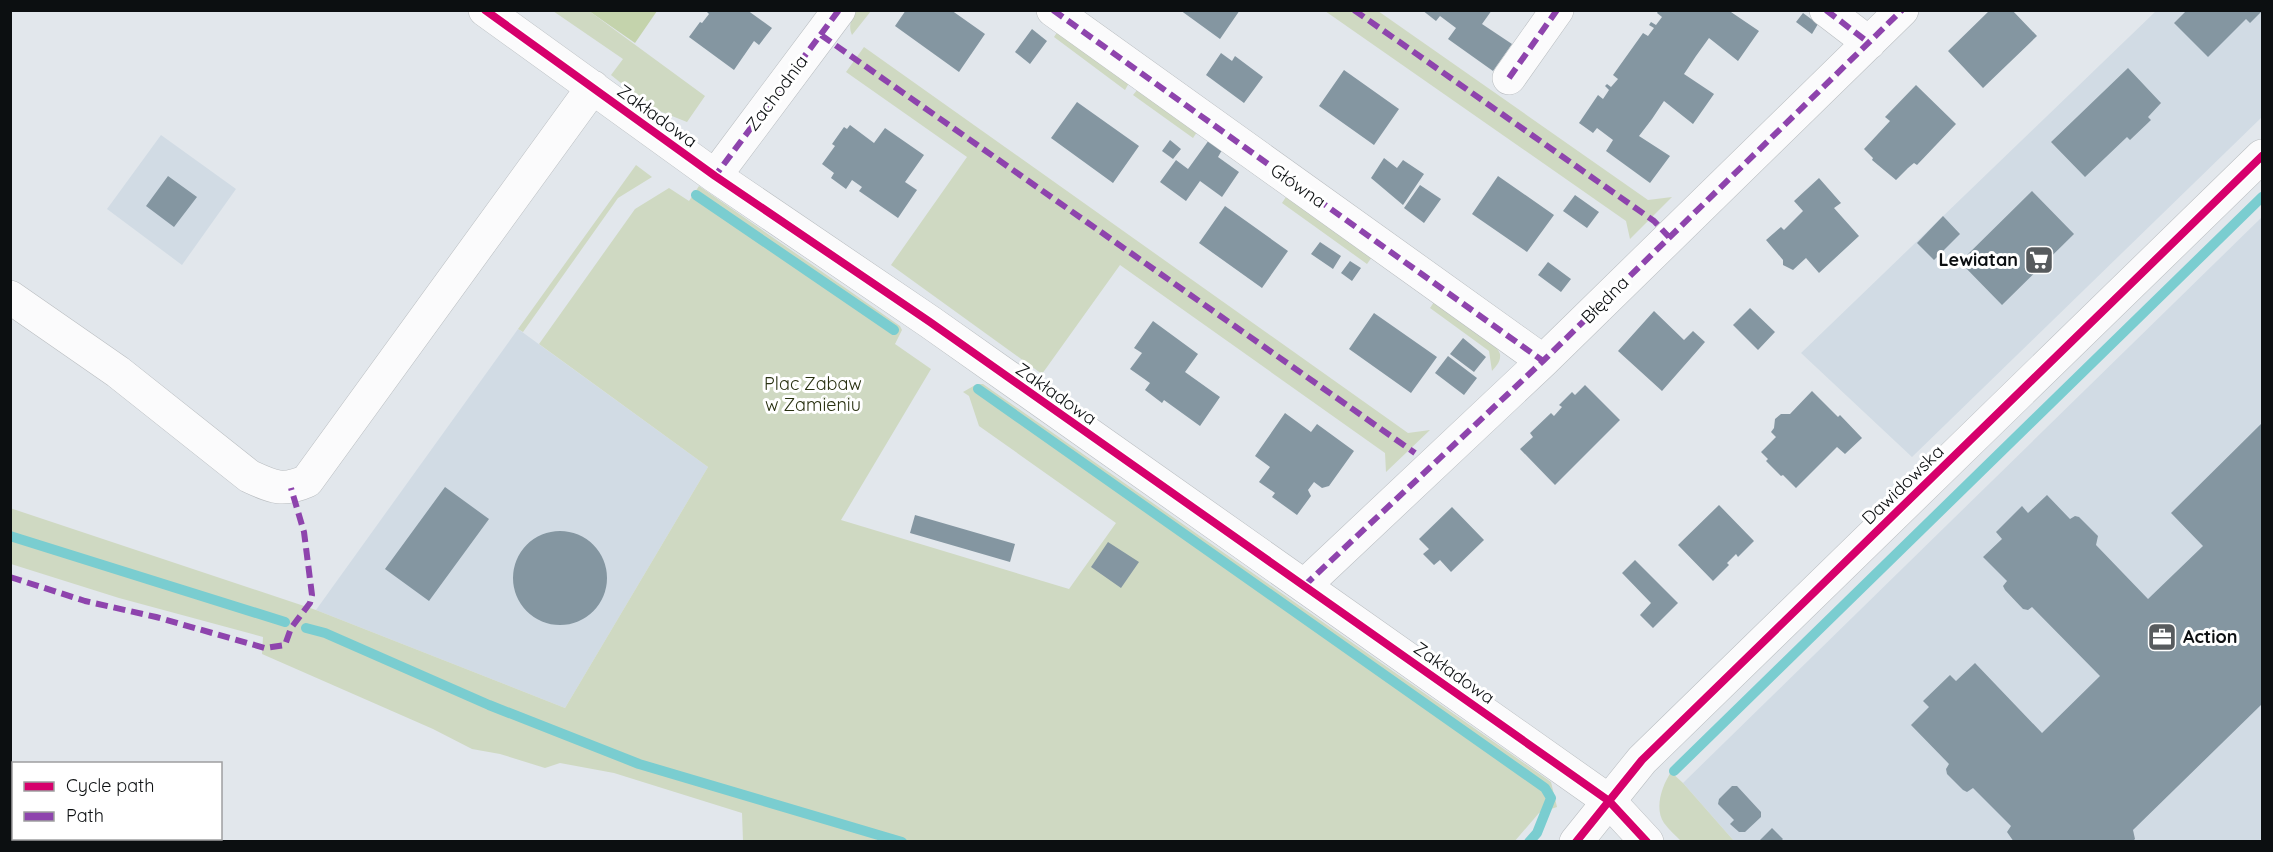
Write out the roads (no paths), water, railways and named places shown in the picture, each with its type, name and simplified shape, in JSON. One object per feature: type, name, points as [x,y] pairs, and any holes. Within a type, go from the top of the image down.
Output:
[{"type":"street","name":"Zakładowa","points":[[485,10],[716,176],[930,322],[1609,801]]},
{"type":"street","name":"Zachodnia","points":[[716,176],[839,10]]},
{"type":"street","name":"Główna","points":[[1053,10],[1542,361]]},
{"type":"street","points":[[1509,78],[1557,10]]},
{"type":"street","points":[[1826,10],[1869,43]]},
{"type":"street","name":"Błędna","points":[[1304,586],[1542,361],[1902,10]]},
{"type":"street","points":[[10,297],[118,372],[249,476],[274,487],[291,488],[307,481],[593,87]]},
{"type":"street","name":"Dawidowska","points":[[1576,842],[1641,760],[2262,156]]},
{"type":"street","points":[[1609,801],[1647,842]]},
{"type":"waterway","points":[[696,195],[894,330]]},
{"type":"waterway","points":[[1674,771],[2262,197]]},
{"type":"waterway","points":[[978,389],[1545,788],[1551,798],[1537,833],[1529,842]]},
{"type":"waterway","points":[[10,536],[285,622]]},
{"type":"waterway","points":[[306,628],[325,633],[489,705],[639,764],[902,842]]},
{"type":"place","name":"Lewiatan","points":[[2039,260]]},
{"type":"place","name":"Action","points":[[2162,637]]},
{"type":"park label","name":"Plac Zabaw w Zamieniu","points":[[813,394]]}]
